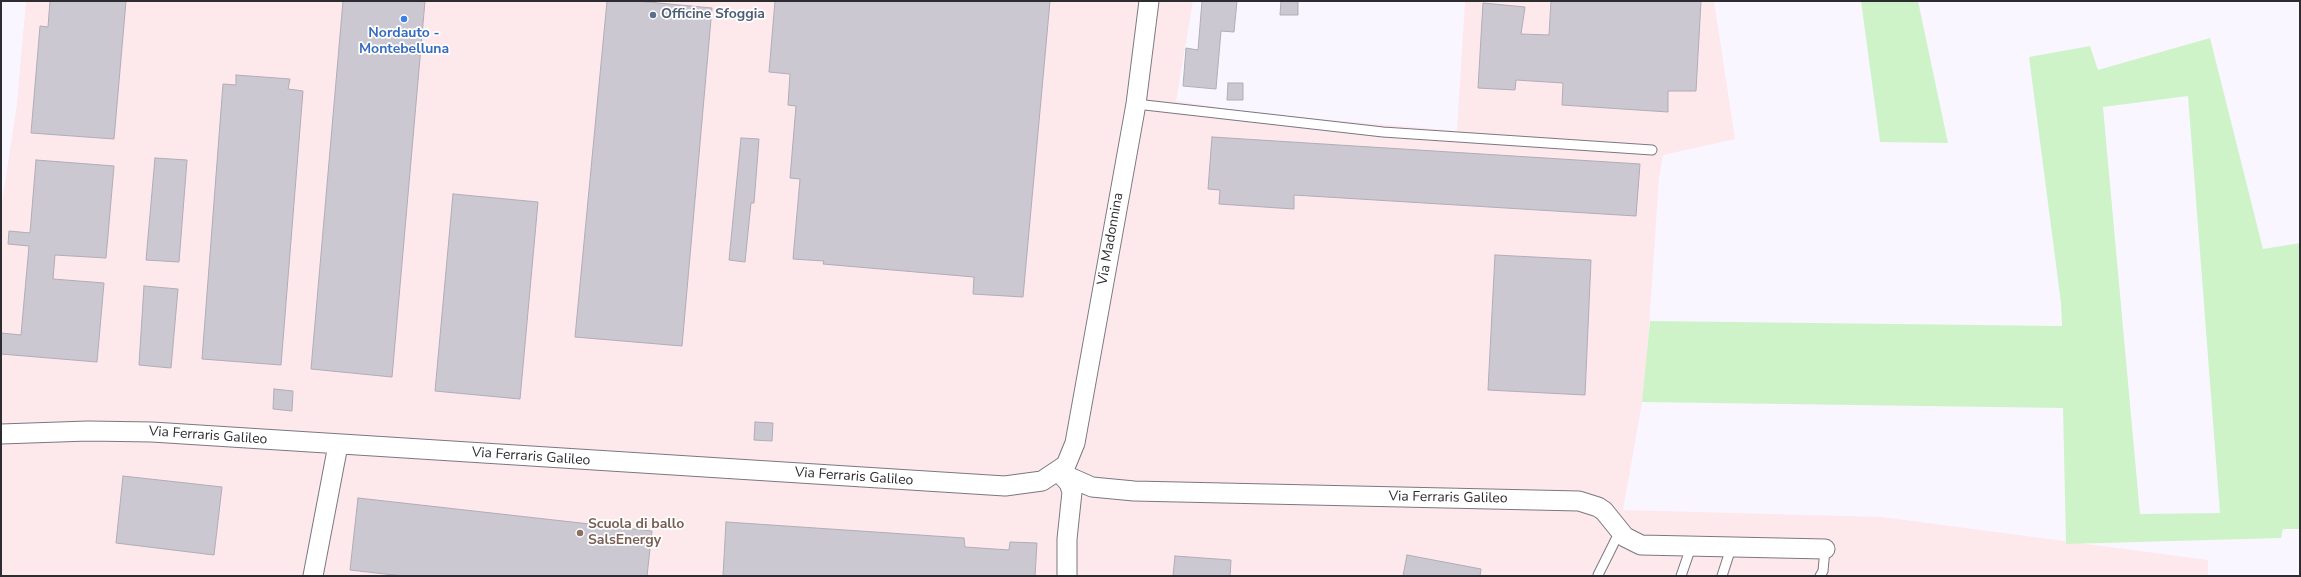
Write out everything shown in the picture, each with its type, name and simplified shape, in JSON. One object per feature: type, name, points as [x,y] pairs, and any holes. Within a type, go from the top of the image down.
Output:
[{"type":"street","name":"Via Madonnina","points":[[1058,472],[1071,456],[1075,443],[1136,104],[1149,1]]},
{"type":"street","name":"Via Ferraris Galileo","points":[[1,434],[88,431],[152,432],[338,445],[1005,486],[1033,484],[1058,472],[1092,487],[1134,491],[1579,501],[1604,511],[1620,531],[1631,541],[1641,546],[1825,549]]},
{"type":"street","points":[[313,576],[338,445]]},
{"type":"street","points":[[1058,472],[1069,483],[1072,492],[1067,539],[1067,576]]},
{"type":"lane","points":[[1136,104],[1383,132],[1652,150]]},
{"type":"lane","points":[[1598,575],[1620,531]]},
{"type":"lane","points":[[1681,576],[1691,547]]},
{"type":"lane","points":[[1722,576],[1731,548]]},
{"type":"lane","points":[[1820,576],[1824,571],[1825,549]]},
{"type":"shaded area","points":[[26,1],[1193,1],[1176,101],[1262,114],[1457,131],[1465,1],[1714,1],[1735,139],[1663,155],[1659,179],[1645,386],[1623,510],[1882,517],[2208,560],[2208,576],[1,576],[1,209],[17,104]]},
{"type":"green space","points":[[1861,1],[1918,1],[1948,143],[1880,142]]},
{"type":"green space","points":[[2210,38],[2263,249],[2300,243],[2300,529],[2283,529],[2281,538],[2066,544],[2063,408],[1642,402],[1650,321],[2062,326],[2061,303],[2029,57],[2090,46],[2098,70]],"holes":[[[2188,96],[2220,513],[2140,514],[2103,107]]]},
{"type":"building","points":[[50,1],[126,1],[114,139],[31,133],[40,26],[48,27]]},
{"type":"building","points":[[343,1],[425,1],[392,377],[311,369]]},
{"type":"building","points":[[607,1],[637,1],[712,8],[682,346],[575,337]]},
{"type":"building","points":[[775,1],[1050,1],[1023,297],[973,294],[974,277],[823,264],[824,261],[793,259],[800,179],[790,178],[796,106],[788,105],[790,74],[769,72]]},
{"type":"building","points":[[1202,1],[1237,1],[1234,32],[1221,31],[1216,89],[1183,86],[1186,48],[1198,50]]},
{"type":"building","points":[[1281,1],[1298,1],[1298,15],[1280,15]]},
{"type":"building","points":[[1551,1],[1701,1],[1696,91],[1668,91],[1668,112],[1562,105],[1563,83],[1516,80],[1515,90],[1478,88],[1483,3],[1525,7],[1521,34],[1549,35]]},
{"type":"building","points":[[236,75],[290,79],[288,89],[303,91],[281,365],[202,359],[223,84],[236,85]]},
{"type":"building","points":[[1228,83],[1243,83],[1243,100],[1227,100]]},
{"type":"building","points":[[1212,137],[1640,164],[1636,216],[1294,195],[1294,209],[1219,204],[1220,190],[1208,189]]},
{"type":"building","points":[[741,138],[759,139],[754,203],[751,203],[745,262],[729,260]]},
{"type":"building","points":[[155,158],[187,160],[179,262],[146,260]]},
{"type":"building","points":[[36,160],[114,166],[106,258],[55,255],[53,279],[104,283],[97,362],[1,354],[1,333],[21,335],[29,246],[8,244],[9,231],[30,233]]},
{"type":"building","points":[[453,194],[538,202],[520,399],[435,391]]},
{"type":"building","points":[[1495,255],[1591,260],[1585,395],[1488,390]]},
{"type":"building","points":[[144,286],[178,289],[171,368],[139,365]]},
{"type":"building","points":[[274,389],[293,391],[292,411],[273,409]]},
{"type":"building","points":[[755,422],[773,423],[772,441],[754,440]]},
{"type":"building","points":[[123,476],[222,487],[214,555],[116,543]]},
{"type":"building","points":[[358,498],[652,531],[647,576],[403,576],[350,570]]},
{"type":"building","points":[[726,522],[964,538],[965,547],[1009,550],[1010,542],[1037,543],[1035,576],[723,576]]},
{"type":"building","points":[[1407,555],[1481,569],[1480,576],[1403,576]]},
{"type":"building","points":[[1175,556],[1231,560],[1230,576],[1173,576]]},
{"type":"place","name":"Officine Sfoggia","points":[[653,15]]},
{"type":"place","name":"Nordauto - Montebelluna","points":[[404,19]]},
{"type":"place","name":"Scuola di ballo SalsEnergy","points":[[580,533]]}]
